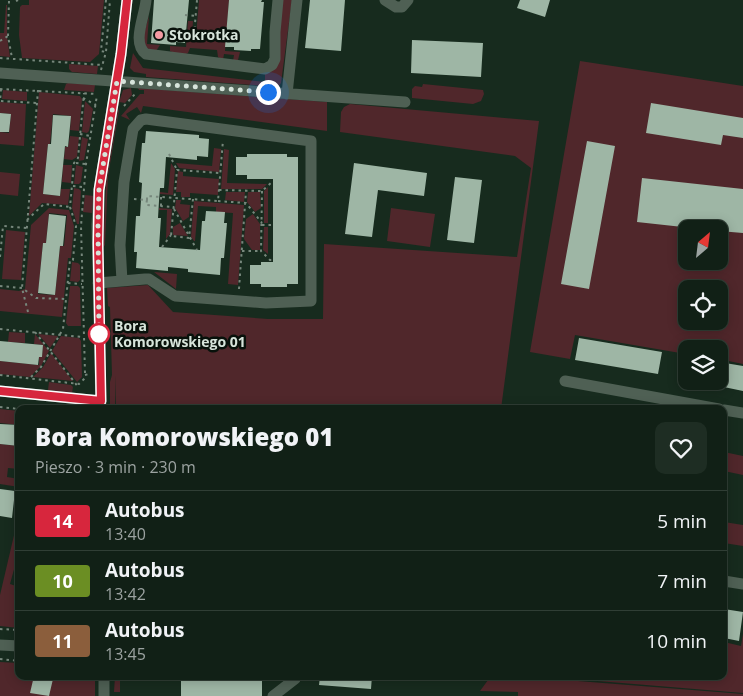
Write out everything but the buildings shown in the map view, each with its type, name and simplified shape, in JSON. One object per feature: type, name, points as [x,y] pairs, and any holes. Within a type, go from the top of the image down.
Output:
[{"type":"street","points":[[0,391],[101,405],[98,283],[99,190],[117,81],[127,0]]},
{"type":"street","points":[[146,0],[145,13],[138,40],[139,46],[146,54],[265,69],[272,65],[275,60],[278,0]]},
{"type":"street","points":[[287,94],[297,0]]},
{"type":"street","points":[[385,0],[396,7],[402,6],[408,0]]},
{"type":"street","points":[[0,73],[404,102]]},
{"type":"street","points":[[98,283],[149,279],[175,296],[258,302],[311,301],[311,141],[146,119],[141,120],[133,129],[124,182],[120,245],[122,281]]},
{"type":"street","points":[[565,381],[697,405]]},
{"type":"street","points":[[727,410],[743,413]]},
{"type":"street","points":[[727,581],[743,584]]},
{"type":"street","points":[[0,645],[15,646]]},
{"type":"street","points":[[104,680],[104,696]]},
{"type":"street","points":[[273,696],[295,680]]},
{"type":"path","points":[[106,0],[101,51],[106,52]]},
{"type":"path","points":[[0,58],[102,65],[106,52],[110,0]]},
{"type":"path","points":[[194,35],[197,0]]},
{"type":"path","points":[[8,1],[8,36],[12,58]]},
{"type":"path","points":[[186,15],[196,16]]},
{"type":"path","points":[[0,41],[8,36]]},
{"type":"path","points":[[30,378],[41,367],[63,329],[70,260],[73,260],[76,232],[70,208],[74,163],[78,158],[84,94],[0,89],[0,101],[37,104]]},
{"type":"path","points":[[28,312],[22,288],[38,90]]},
{"type":"path","points":[[83,98],[96,106]]},
{"type":"path","points":[[80,134],[90,136]]},
{"type":"path","points":[[218,201],[223,144]]},
{"type":"path","points":[[162,247],[172,235],[175,198],[177,170],[169,154]]},
{"type":"path","points":[[74,163],[86,164]]},
{"type":"path","points":[[177,170],[221,173]]},
{"type":"path","points":[[261,251],[262,191],[270,183],[273,183]]},
{"type":"path","points":[[72,186],[83,187]]},
{"type":"path","points":[[219,190],[262,191]]},
{"type":"path","points":[[238,296],[246,191]]},
{"type":"path","points":[[174,208],[146,205],[147,196],[246,203],[262,224],[273,225]]},
{"type":"path","points":[[160,206],[161,197]]},
{"type":"path","points":[[123,198],[147,200]]},
{"type":"path","points":[[190,236],[192,199]]},
{"type":"path","points":[[27,220],[44,204],[70,208]]},
{"type":"path","points":[[174,208],[197,250]]},
{"type":"path","points":[[0,257],[2,226],[27,228]]},
{"type":"path","points":[[76,232],[81,232]]},
{"type":"path","points":[[172,235],[190,238],[190,236]]},
{"type":"path","points":[[242,251],[261,251],[270,260],[273,260]]},
{"type":"path","points":[[68,283],[82,284]]},
{"type":"path","points":[[0,286],[22,288],[36,298],[66,299]]},
{"type":"path","points":[[0,329],[83,337]]},
{"type":"path","points":[[35,332],[76,384]]},
{"type":"path","points":[[0,375],[80,384],[85,378],[85,374],[100,374]]},
{"type":"path","points":[[0,407],[15,409]]},
{"type":"path","points":[[0,629],[15,630]]},
{"type":"path","points":[[0,659],[15,661]]},
{"type":"shaded area","points":[[29,0],[104,0],[99,54],[90,62],[22,58],[19,35],[20,7],[22,5],[29,5]]},
{"type":"shaded area","points":[[199,0],[229,0],[225,51],[240,52],[238,60],[233,61],[234,55],[224,54],[223,60],[218,57],[217,50],[190,48],[186,54],[177,54],[170,51],[170,46],[186,47],[188,21],[193,21],[192,35],[196,36]]},
{"type":"shaded area","points":[[282,0],[292,0],[281,83],[278,87],[146,77],[146,74],[134,72],[130,68],[133,53],[143,68],[265,82],[265,73],[280,28]]},
{"type":"shaded area","points":[[6,5],[10,57],[0,56],[0,33],[4,33]]},
{"type":"shaded area","points":[[149,16],[147,44],[160,45],[156,51],[146,48],[144,45],[144,33]]},
{"type":"shaded area","points":[[580,61],[743,86],[743,364],[728,361],[728,340],[678,340],[678,353],[575,335],[570,359],[530,352]]},
{"type":"shaded area","points":[[69,64],[98,66],[97,74],[72,72],[69,69]]},
{"type":"shaded area","points":[[68,83],[95,85],[94,92],[64,90]]},
{"type":"shaded area","points":[[423,84],[483,90],[484,94],[481,101],[473,104],[412,98],[412,89],[415,86],[422,87]]},
{"type":"shaded area","points":[[131,88],[132,95],[125,103],[119,102],[123,90]]},
{"type":"shaded area","points":[[138,88],[327,102],[327,131],[143,106],[141,113],[137,107],[126,114],[130,120],[121,116],[140,94],[144,94],[144,90],[139,90]]},
{"type":"shaded area","points":[[3,90],[27,92],[27,101],[2,99]]},
{"type":"shaded area","points":[[39,92],[80,96],[82,99],[79,131],[70,130],[71,116],[53,114],[50,144],[48,144],[43,194],[60,196],[61,189],[70,189],[68,205],[42,203],[29,216]]},
{"type":"shaded area","points":[[85,101],[93,109],[87,133],[82,132]]},
{"type":"shaded area","points":[[0,102],[26,104],[24,146],[0,144],[0,132],[9,133],[11,114],[0,113]]},
{"type":"shaded area","points":[[350,104],[539,121],[502,405],[116,405],[116,375],[115,405],[110,405],[110,382],[112,375],[110,307],[108,306],[107,288],[148,285],[173,312],[268,319],[323,319],[324,244],[517,257],[531,168],[515,156],[340,132],[341,112],[344,107]]},
{"type":"shaded area","points":[[118,109],[108,176],[105,245],[103,248],[106,183]]},
{"type":"shaded area","points":[[70,136],[79,137],[77,157],[72,160],[64,159],[65,147],[68,147]]},
{"type":"shaded area","points":[[82,137],[88,139],[84,160],[79,161]]},
{"type":"shaded area","points":[[214,148],[221,149],[219,172],[179,168],[176,163],[212,166]]},
{"type":"shaded area","points":[[224,149],[229,150],[227,183],[267,184],[262,189],[221,189]]},
{"type":"shaded area","points":[[171,163],[175,169],[173,195],[160,194],[160,192],[168,193]]},
{"type":"shaded area","points":[[63,165],[72,165],[71,183],[62,182]]},
{"type":"shaded area","points":[[76,165],[83,167],[79,184],[74,184]]},
{"type":"shaded area","points":[[178,171],[183,172],[183,176],[219,179],[218,195],[190,193],[190,197],[181,197],[181,192],[176,192]]},
{"type":"shaded area","points":[[0,172],[20,174],[18,196],[0,194]]},
{"type":"shaded area","points":[[268,187],[268,223],[264,223],[264,191]]},
{"type":"shaded area","points":[[74,188],[81,191],[79,224],[77,224],[72,208]]},
{"type":"shaded area","points":[[226,192],[245,192],[244,202],[225,200]]},
{"type":"shaded area","points":[[248,192],[260,192],[261,208],[255,212],[247,202]]},
{"type":"shaded area","points":[[85,195],[94,196],[92,213],[83,212]]},
{"type":"shaded area","points":[[176,200],[181,200],[180,204],[190,205],[189,217],[183,221],[175,208]]},
{"type":"shaded area","points":[[194,201],[244,205],[238,285],[228,284],[233,213],[216,212],[216,207],[198,206],[194,241],[191,237]]},
{"type":"shaded area","points":[[49,208],[69,210],[74,226],[71,258],[68,258],[62,317],[0,311],[0,289],[19,291],[25,289],[31,225]],"holes":[[[49,213],[67,215],[64,246],[60,246],[55,295],[38,294],[43,243],[46,243]]]},
{"type":"shaded area","points":[[159,208],[172,209],[170,234],[166,239],[167,210],[159,210]]},
{"type":"shaded area","points":[[391,208],[435,214],[430,247],[387,241]]},
{"type":"shaded area","points":[[253,214],[260,224],[260,250],[252,250],[244,239],[246,219]]},
{"type":"shaded area","points":[[180,223],[188,236],[173,235],[173,227]]},
{"type":"shaded area","points":[[264,227],[268,227],[268,254],[263,250]]},
{"type":"shaded area","points":[[6,230],[25,232],[21,280],[2,279]]},
{"type":"shaded area","points":[[72,262],[80,265],[80,280],[78,282],[70,281]]},
{"type":"shaded area","points":[[154,272],[177,274],[176,289]]},
{"type":"shaded area","points":[[70,286],[78,286],[80,288],[81,326],[68,326],[66,323]]},
{"type":"shaded area","points":[[9,332],[25,333],[25,343],[8,342]]},
{"type":"shaded area","points":[[35,334],[49,351],[41,366],[30,377],[0,374],[0,361],[39,365],[39,357],[42,357],[43,345],[34,344]]},
{"type":"shaded area","points":[[38,334],[58,336],[50,348]]},
{"type":"shaded area","points":[[61,336],[79,338],[81,341],[82,377],[77,382],[52,351]]},
{"type":"shaded area","points":[[51,353],[73,381],[33,377],[43,367]]},
{"type":"shaded area","points":[[49,382],[71,385],[73,387],[72,393],[48,390]]},
{"type":"shaded area","points":[[0,409],[15,411],[15,425],[0,423]]},
{"type":"shaded area","points":[[0,444],[15,446],[15,469],[8,468],[7,477],[15,478],[15,486],[0,484]]},
{"type":"shaded area","points":[[727,453],[743,456],[743,475],[727,472]]},
{"type":"shaded area","points":[[727,522],[743,525],[743,546],[727,543]]},
{"type":"shaded area","points":[[15,531],[15,566],[10,584],[15,586],[15,628],[0,626],[0,595]]},
{"type":"shaded area","points":[[743,634],[743,693],[585,680],[727,680],[727,643],[741,646]]},
{"type":"shaded area","points":[[0,662],[15,663],[15,680],[95,680],[95,696],[0,696]]},
{"type":"shaded area","points":[[115,680],[120,680],[120,692],[114,692]]},
{"type":"shaded area","points":[[488,680],[565,680],[743,694],[743,696],[518,696],[518,692],[480,691]]},
{"type":"bus line","name":"14","points":[[0,391],[101,401],[98,299],[99,190],[121,54],[127,0]]},
{"type":"place","name":"Stokrotka","points":[[159,35]]},
{"type":"place","name":"Bora Komorowskiego 01","points":[[99,334]]},
{"type":"route","points":[[99,334],[99,190],[117,81],[268,92]]}]
